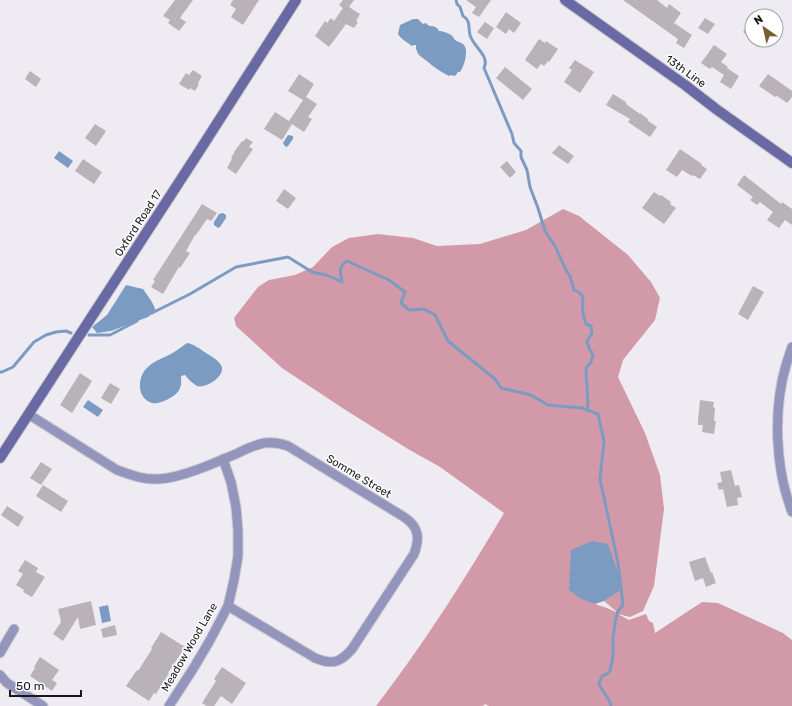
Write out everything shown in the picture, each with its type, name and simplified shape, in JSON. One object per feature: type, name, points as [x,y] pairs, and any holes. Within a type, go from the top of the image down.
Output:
[{"type":"main road","name":"Oxford Road 17","points":[[0,458],[296,0]]},
{"type":"main road","name":"13th Line","points":[[565,0],[792,163]]},
{"type":"street","points":[[792,347],[780,393],[778,430],[782,477],[792,512]]},
{"type":"street","name":"Somme Street","points":[[28,414],[117,470],[138,477],[161,479],[177,476],[256,445],[265,443],[281,443],[410,521],[418,535],[417,546],[414,554],[352,649],[341,660],[331,662],[315,658],[228,606]]},
{"type":"street","name":"Meadow Wood Lane","points":[[169,706],[209,642],[228,606],[234,580],[238,556],[236,507],[231,482],[223,459]]},
{"type":"street","points":[[0,652],[14,629]]},
{"type":"street","points":[[0,675],[7,683],[43,706]]},
{"type":"shaded area","points":[[563,209],[579,216],[628,255],[651,282],[660,298],[655,320],[623,360],[618,377],[645,433],[660,475],[664,509],[654,586],[643,611],[630,617],[618,614],[629,620],[646,614],[649,621],[653,623],[655,633],[702,602],[718,603],[783,633],[792,640],[792,706],[489,706],[485,704],[483,706],[376,706],[443,611],[504,513],[440,467],[347,411],[282,368],[236,326],[234,318],[258,287],[269,280],[295,275],[313,267],[332,247],[349,238],[378,234],[413,238],[437,246],[480,244],[526,230]],"holes":[[[618,591],[604,601],[618,613],[595,604]]]},
{"type":"water","points":[[413,19],[418,19],[423,24],[426,23],[429,26],[436,27],[439,31],[450,34],[455,40],[464,45],[466,55],[460,72],[458,72],[455,76],[449,76],[418,54],[416,45],[412,46],[399,36],[400,25]]},
{"type":"water","points":[[288,135],[293,136],[293,139],[286,147],[283,143]]},
{"type":"water","points":[[59,151],[73,161],[68,168],[54,158]]},
{"type":"water","points":[[223,213],[226,215],[226,218],[218,228],[214,225],[214,222],[219,214]]},
{"type":"water","points":[[126,285],[143,289],[156,311],[148,317],[111,331],[97,333],[92,327],[107,315]]},
{"type":"water","points":[[187,343],[192,344],[218,361],[222,369],[221,373],[214,381],[205,386],[197,386],[193,384],[185,375],[181,376],[179,391],[172,397],[159,403],[147,401],[140,389],[142,374],[153,363],[171,354]]},
{"type":"water","points":[[88,400],[103,410],[98,417],[83,407]]},
{"type":"water","points":[[592,541],[608,544],[621,581],[619,591],[604,601],[595,604],[581,599],[569,590],[571,550]]},
{"type":"water","points":[[108,605],[111,621],[102,623],[99,607]]},
{"type":"building","points":[[175,0],[193,0],[180,18],[186,22],[179,31],[168,23],[170,20],[163,16]]},
{"type":"building","points":[[233,0],[259,0],[243,25],[231,17],[236,9],[230,5]]},
{"type":"building","points":[[343,0],[354,0],[349,7],[360,14],[356,21],[358,22],[354,28],[346,24],[329,47],[315,36],[325,21],[327,23],[331,18],[334,21],[343,8],[339,5]]},
{"type":"building","points":[[466,0],[491,0],[479,17],[472,13],[476,7]]},
{"type":"building","points":[[623,0],[657,0],[667,8],[669,4],[681,13],[674,23],[692,35],[684,48],[676,43],[678,39]]},
{"type":"building","points":[[506,12],[521,23],[514,33],[509,29],[506,34],[496,27]]},
{"type":"building","points":[[705,18],[715,24],[708,34],[698,28]]},
{"type":"building","points":[[485,22],[494,28],[487,39],[477,32]]},
{"type":"building","points":[[539,39],[545,43],[546,41],[558,49],[549,62],[548,61],[544,66],[541,64],[537,69],[525,60]]},
{"type":"building","points":[[714,45],[727,54],[721,62],[739,76],[731,89],[720,82],[724,75],[712,67],[710,69],[701,63]]},
{"type":"building","points":[[575,60],[594,72],[580,93],[564,82],[572,70],[569,68]]},
{"type":"building","points":[[505,67],[532,89],[523,100],[496,78]]},
{"type":"building","points":[[193,70],[202,76],[195,91],[190,88],[189,90],[179,84],[186,73],[189,75]]},
{"type":"building","points":[[30,71],[41,79],[36,87],[25,79]]},
{"type":"building","points":[[299,74],[314,84],[306,97],[317,104],[308,117],[312,119],[304,132],[292,124],[282,140],[264,129],[275,112],[289,121],[303,100],[288,91]]},
{"type":"building","points":[[768,74],[792,91],[792,97],[787,103],[759,86]]},
{"type":"building","points":[[613,94],[626,102],[626,104],[657,127],[650,137],[628,122],[630,119],[606,105]]},
{"type":"building","points":[[95,124],[106,131],[96,146],[85,138]]},
{"type":"building","points":[[246,138],[253,142],[249,147],[253,149],[236,174],[227,168],[234,152]]},
{"type":"building","points":[[559,145],[574,156],[568,164],[552,153]]},
{"type":"building","points":[[680,149],[707,169],[700,179],[682,170],[677,177],[666,170]]},
{"type":"building","points":[[83,159],[102,172],[94,184],[75,171]]},
{"type":"building","points":[[507,161],[516,172],[510,178],[500,167]]},
{"type":"building","points":[[744,175],[781,204],[782,202],[792,209],[792,225],[785,220],[779,228],[767,220],[773,212],[760,202],[757,205],[750,200],[753,197],[737,185]]},
{"type":"building","points":[[284,189],[296,198],[288,209],[276,201]]},
{"type":"building","points":[[654,192],[671,202],[670,204],[676,208],[664,224],[642,208]]},
{"type":"building","points":[[202,204],[217,213],[211,221],[207,219],[195,235],[186,251],[190,253],[180,268],[179,267],[163,294],[151,287],[155,281],[153,280]]},
{"type":"building","points":[[753,286],[764,292],[748,320],[738,314]]},
{"type":"building","points":[[80,373],[92,381],[72,413],[60,405]]},
{"type":"building","points":[[110,383],[120,389],[111,404],[101,398]]},
{"type":"building","points":[[700,400],[714,402],[714,421],[716,421],[714,434],[702,432],[703,425],[698,425]]},
{"type":"building","points":[[41,462],[52,469],[41,485],[30,478]]},
{"type":"building","points":[[731,470],[735,486],[739,485],[742,497],[737,498],[738,505],[727,507],[723,489],[719,490],[717,483],[722,482],[720,472]]},
{"type":"building","points":[[43,485],[68,501],[61,512],[36,496]]},
{"type":"building","points":[[7,506],[24,517],[18,527],[1,515]]},
{"type":"building","points":[[705,557],[716,583],[706,587],[703,578],[695,581],[689,562]]},
{"type":"building","points":[[25,560],[38,568],[36,572],[45,577],[32,597],[23,592],[24,590],[16,585],[23,574],[18,571]]},
{"type":"building","points":[[91,601],[96,625],[80,629],[78,617],[63,641],[53,634],[61,622],[58,609]]},
{"type":"building","points":[[115,625],[117,635],[103,638],[101,629]]},
{"type":"building","points":[[161,632],[185,647],[156,694],[154,693],[149,701],[126,686],[137,670],[138,671]]},
{"type":"building","points":[[40,657],[59,670],[52,680],[57,683],[52,691],[30,676]]},
{"type":"building","points":[[222,667],[246,683],[232,704],[221,696],[214,706],[207,706],[202,703],[216,681],[214,679]]},
{"type":"waterway","points":[[456,0],[463,16],[468,22],[469,32],[472,39],[485,59],[484,68],[512,134],[514,143],[521,151],[521,157],[527,170],[530,187],[545,231],[555,246],[570,276],[574,290],[580,293],[583,297],[582,308],[584,317],[586,324],[591,326],[592,333],[587,341],[593,355],[591,362],[586,368],[588,410]]},
{"type":"waterway","points":[[152,313],[190,294],[236,267],[288,257],[312,272],[326,275],[342,282],[340,273],[341,268],[347,261],[389,280],[405,292],[401,303],[409,310],[424,309],[435,315],[448,341],[495,379],[501,388],[531,395],[548,405],[582,408],[598,414],[604,441],[600,479],[618,563],[623,605],[618,611],[616,618],[613,638],[613,656],[610,671],[602,676],[599,683],[611,706]]},
{"type":"waterway","points":[[89,335],[110,335],[137,321]]},
{"type":"waterway","points":[[0,372],[13,367],[34,342],[46,335],[66,331],[71,333]]}]
